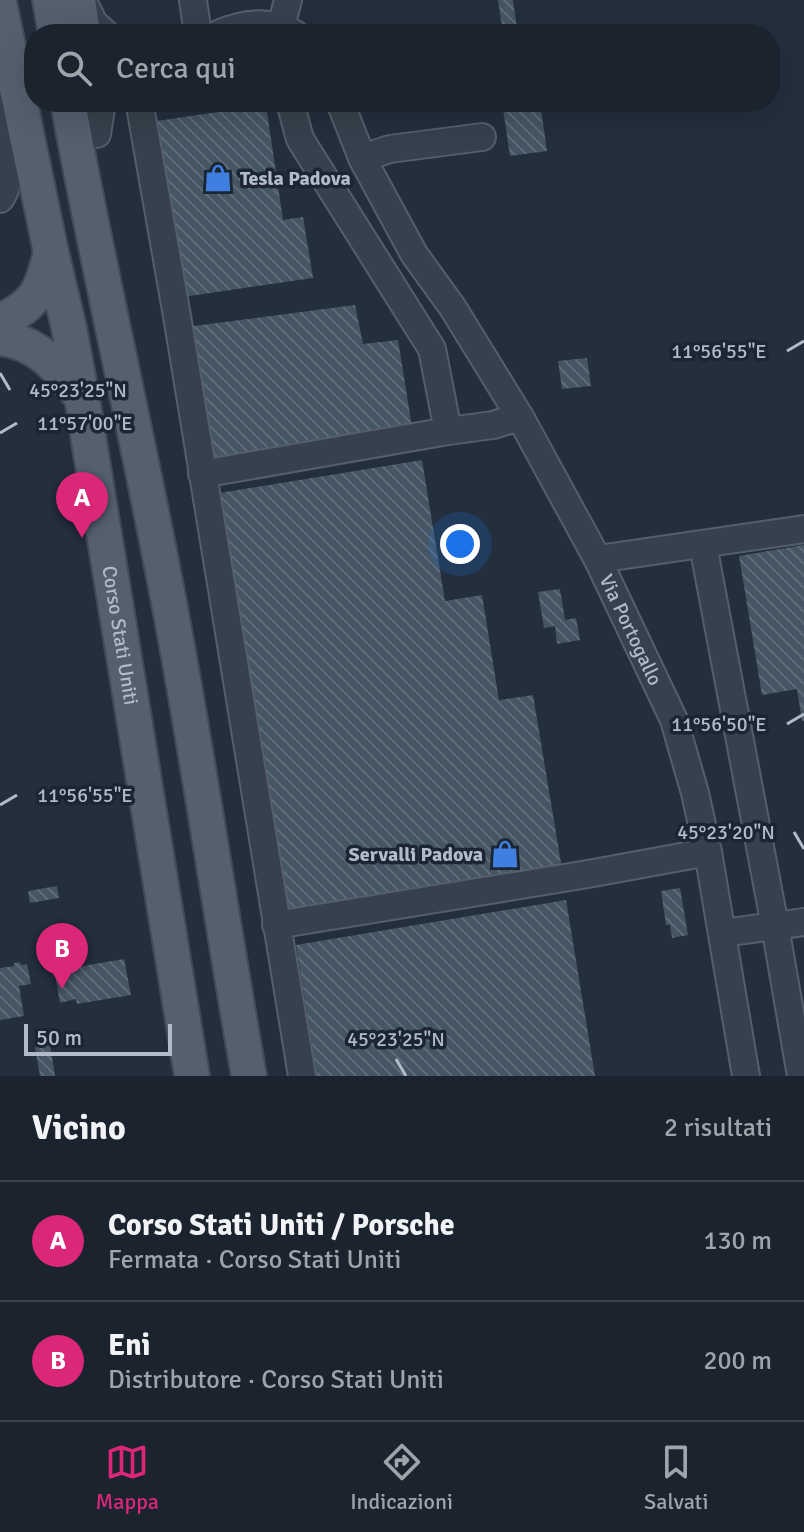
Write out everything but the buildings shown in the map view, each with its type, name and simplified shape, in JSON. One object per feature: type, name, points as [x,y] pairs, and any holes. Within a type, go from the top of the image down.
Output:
[{"type":"main road","points":[[12,0],[24,69]]},
{"type":"main road","points":[[50,0],[54,24]]},
{"type":"main road","points":[[80,0],[82,24]]},
{"type":"main road","name":"Corso Stati Uniti","points":[[0,7],[82,398],[192,1076]]},
{"type":"main road","points":[[31,112],[69,328]]},
{"type":"main road","points":[[70,112],[175,635],[249,1076]]},
{"type":"main road","points":[[97,113],[137,438]]},
{"type":"main road","points":[[0,321],[28,304],[39,292],[51,252]]},
{"type":"main road","points":[[0,338],[15,339],[53,363],[82,398]]},
{"type":"street","points":[[80,0],[95,24]]},
{"type":"street","points":[[193,0],[197,24]]},
{"type":"street","points":[[270,0],[282,24]]},
{"type":"street","points":[[286,24],[288,0]]},
{"type":"street","points":[[0,97],[10,151],[6,191],[0,199]]},
{"type":"street","points":[[141,112],[302,1076]]},
{"type":"street","points":[[293,112],[300,139],[432,349],[448,431]]},
{"type":"street","name":"Via Portogallo","points":[[328,112],[362,158]]},
{"type":"street","name":"Via Portogallo","points":[[344,112],[362,158],[414,254],[453,308],[520,417],[598,560],[674,720],[708,852],[746,1076]]},
{"type":"street","points":[[362,158],[390,149],[482,137]]},
{"type":"street","points":[[202,474],[493,425],[520,417]]},
{"type":"street","points":[[598,560],[804,529]]},
{"type":"street","points":[[703,545],[801,1076]]},
{"type":"street","points":[[276,925],[708,852]]},
{"type":"street","points":[[723,933],[804,922]]},
{"type":"place","name":"Tesla Padova","points":[[218,178]]},
{"type":"place","name":"Corso Stati Uniti / Porsche","points":[[82,538]]},
{"type":"place","name":"Servalli Padova","points":[[505,854]]},
{"type":"place","name":"Eni","points":[[62,989]]}]
